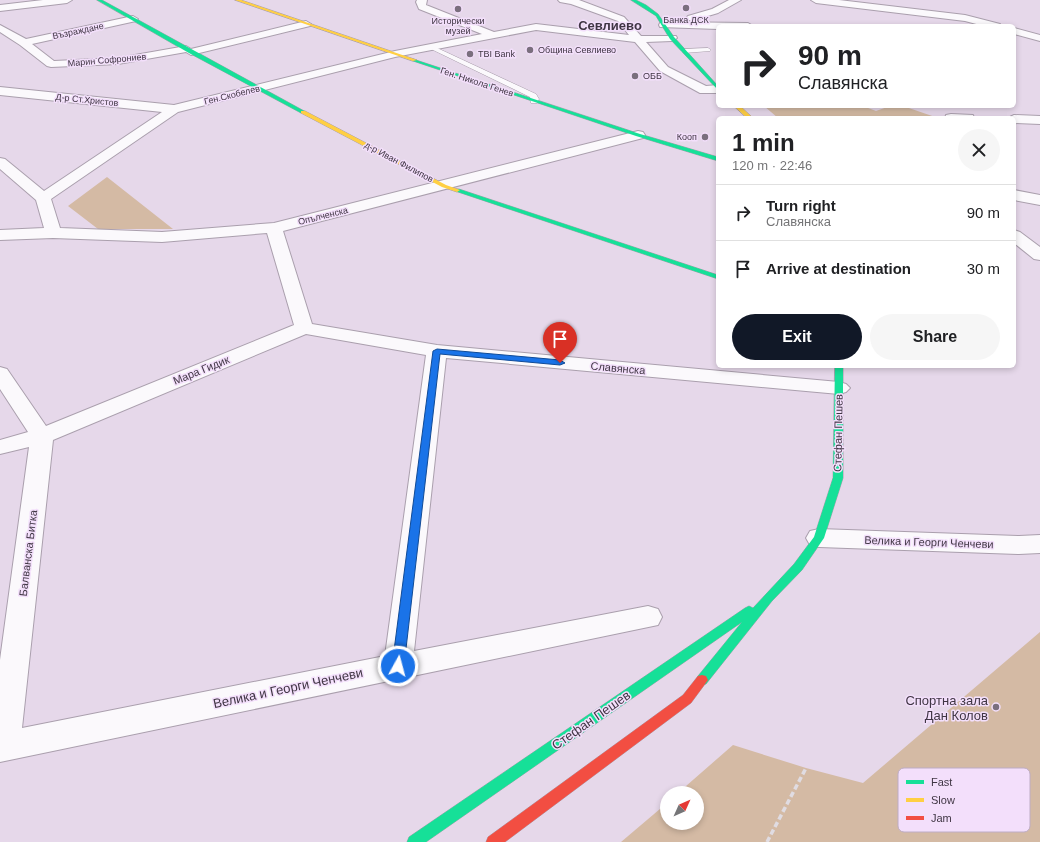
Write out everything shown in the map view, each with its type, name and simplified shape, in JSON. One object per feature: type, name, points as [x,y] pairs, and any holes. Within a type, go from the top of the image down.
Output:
[{"type":"street","points":[[0,8],[67,0]]},
{"type":"street","name":"д-р Иван Филипов","points":[[99,0],[188,50],[444,186],[716,276]]},
{"type":"street","name":"Ген. Никола Генев","points":[[237,0],[534,101],[638,135],[716,157]]},
{"type":"street","points":[[422,0],[422,7],[493,35]]},
{"type":"street","points":[[571,0],[621,20],[664,69],[704,90],[716,89]]},
{"type":"street","points":[[632,0],[658,15],[672,38],[716,87]]},
{"type":"street","points":[[664,25],[701,16],[726,6],[736,0]]},
{"type":"street","points":[[816,0],[952,21],[965,18],[988,24]]},
{"type":"street","points":[[952,21],[956,6]]},
{"type":"street","points":[[580,14],[596,10]]},
{"type":"street","name":"Възраждане","points":[[24,43],[133,19]]},
{"type":"street","points":[[536,26],[540,22],[553,19]]},
{"type":"street","name":"Марин Софрониев","points":[[24,43],[52,64],[118,61],[188,50],[306,24]]},
{"type":"street","points":[[664,25],[716,26]]},
{"type":"street","points":[[536,26],[638,39],[672,38]]},
{"type":"street","name":"Ген.Скобелев","points":[[43,198],[174,109],[395,54],[444,46],[536,26]]},
{"type":"street","points":[[0,28],[24,43]]},
{"type":"street","points":[[1016,32],[1040,38]]},
{"type":"street","name":"Д-р Ст.Христов","points":[[0,91],[174,109]]},
{"type":"street","points":[[739,108],[748,116]]},
{"type":"street","points":[[1016,119],[1040,120]]},
{"type":"street","name":"Опълченска","points":[[0,235],[53,233],[162,237],[274,228],[444,186],[638,135]]},
{"type":"street","points":[[0,162],[43,198],[53,233]]},
{"type":"street","points":[[1016,195],[1040,200]]},
{"type":"street","points":[[274,228],[304,328]]},
{"type":"street","points":[[1016,237],[1040,255]]},
{"type":"street","name":"Славянска","points":[[304,328],[437,351],[839,388]]},
{"type":"street","name":"Мара Гидик","points":[[0,447],[42,436],[304,328]]},
{"type":"street","points":[[398,666],[437,351]]},
{"type":"street","name":"Стефан Пешев","points":[[493,842],[687,699],[768,598],[798,567],[819,538],[838,478],[839,368]]},
{"type":"street","points":[[0,372],[42,436]]},
{"type":"street","name":"Балванска Битка","points":[[2,747],[42,436]]},
{"type":"street","name":"Велика и Георги Ченчеви","points":[[819,538],[1040,544]]},
{"type":"street","name":"Стефан Пешев","points":[[414,842],[768,598]]},
{"type":"street","name":"Велика и Георги Ченчеви","points":[[2,747],[398,666],[648,617]]},
{"type":"lane","points":[[433,48],[533,96],[536,100],[534,101]]},
{"type":"lane","points":[[684,51],[708,50]]},
{"type":"path","points":[[767,842],[806,768]]},
{"type":"shaded area","points":[[766,108],[868,108],[876,111],[884,108],[909,108],[932,116],[776,116]]},
{"type":"shaded area","points":[[107,177],[173,229],[98,229],[68,206]]},
{"type":"shaded area","points":[[1040,632],[1040,842],[621,842],[660,809],[660,830],[704,830],[704,786],[686,786],[733,745],[806,768],[863,783]]},
{"type":"traffic: fast","points":[[99,0],[191,52],[303,112]]},
{"type":"traffic: fast","points":[[633,0],[645,6],[657,15],[672,38],[716,87]]},
{"type":"traffic: fast","points":[[415,60],[638,135],[716,158]]},
{"type":"traffic: fast","points":[[457,190],[716,276]]},
{"type":"traffic: fast","points":[[702,680],[768,598],[798,567],[819,538],[838,478],[839,368]]},
{"type":"traffic: fast","points":[[414,842],[749,611]]},
{"type":"traffic: slow","points":[[237,0],[415,60]]},
{"type":"traffic: slow","points":[[739,108],[748,116]]},
{"type":"traffic: slow","points":[[303,112],[444,186],[457,190]]},
{"type":"traffic: jam","points":[[493,842],[687,699],[702,680]]},
{"type":"place","name":"Банка ДСК","points":[[686,8]]},
{"type":"place","name":"Исторически музей","points":[[458,9]]},
{"type":"place","name":"Община Севлиево","points":[[530,50]]},
{"type":"place","name":"TBI Bank","points":[[470,54]]},
{"type":"place","name":"ОББ","points":[[635,76]]},
{"type":"place","name":"Кооп","points":[[705,137]]},
{"type":"place","name":"Спортна зала Дан Колов","points":[[996,707]]},
{"type":"district","name":"Севлиево","points":[[610,25]]},
{"type":"route","points":[[398,666],[437,351],[560,363]]}]
